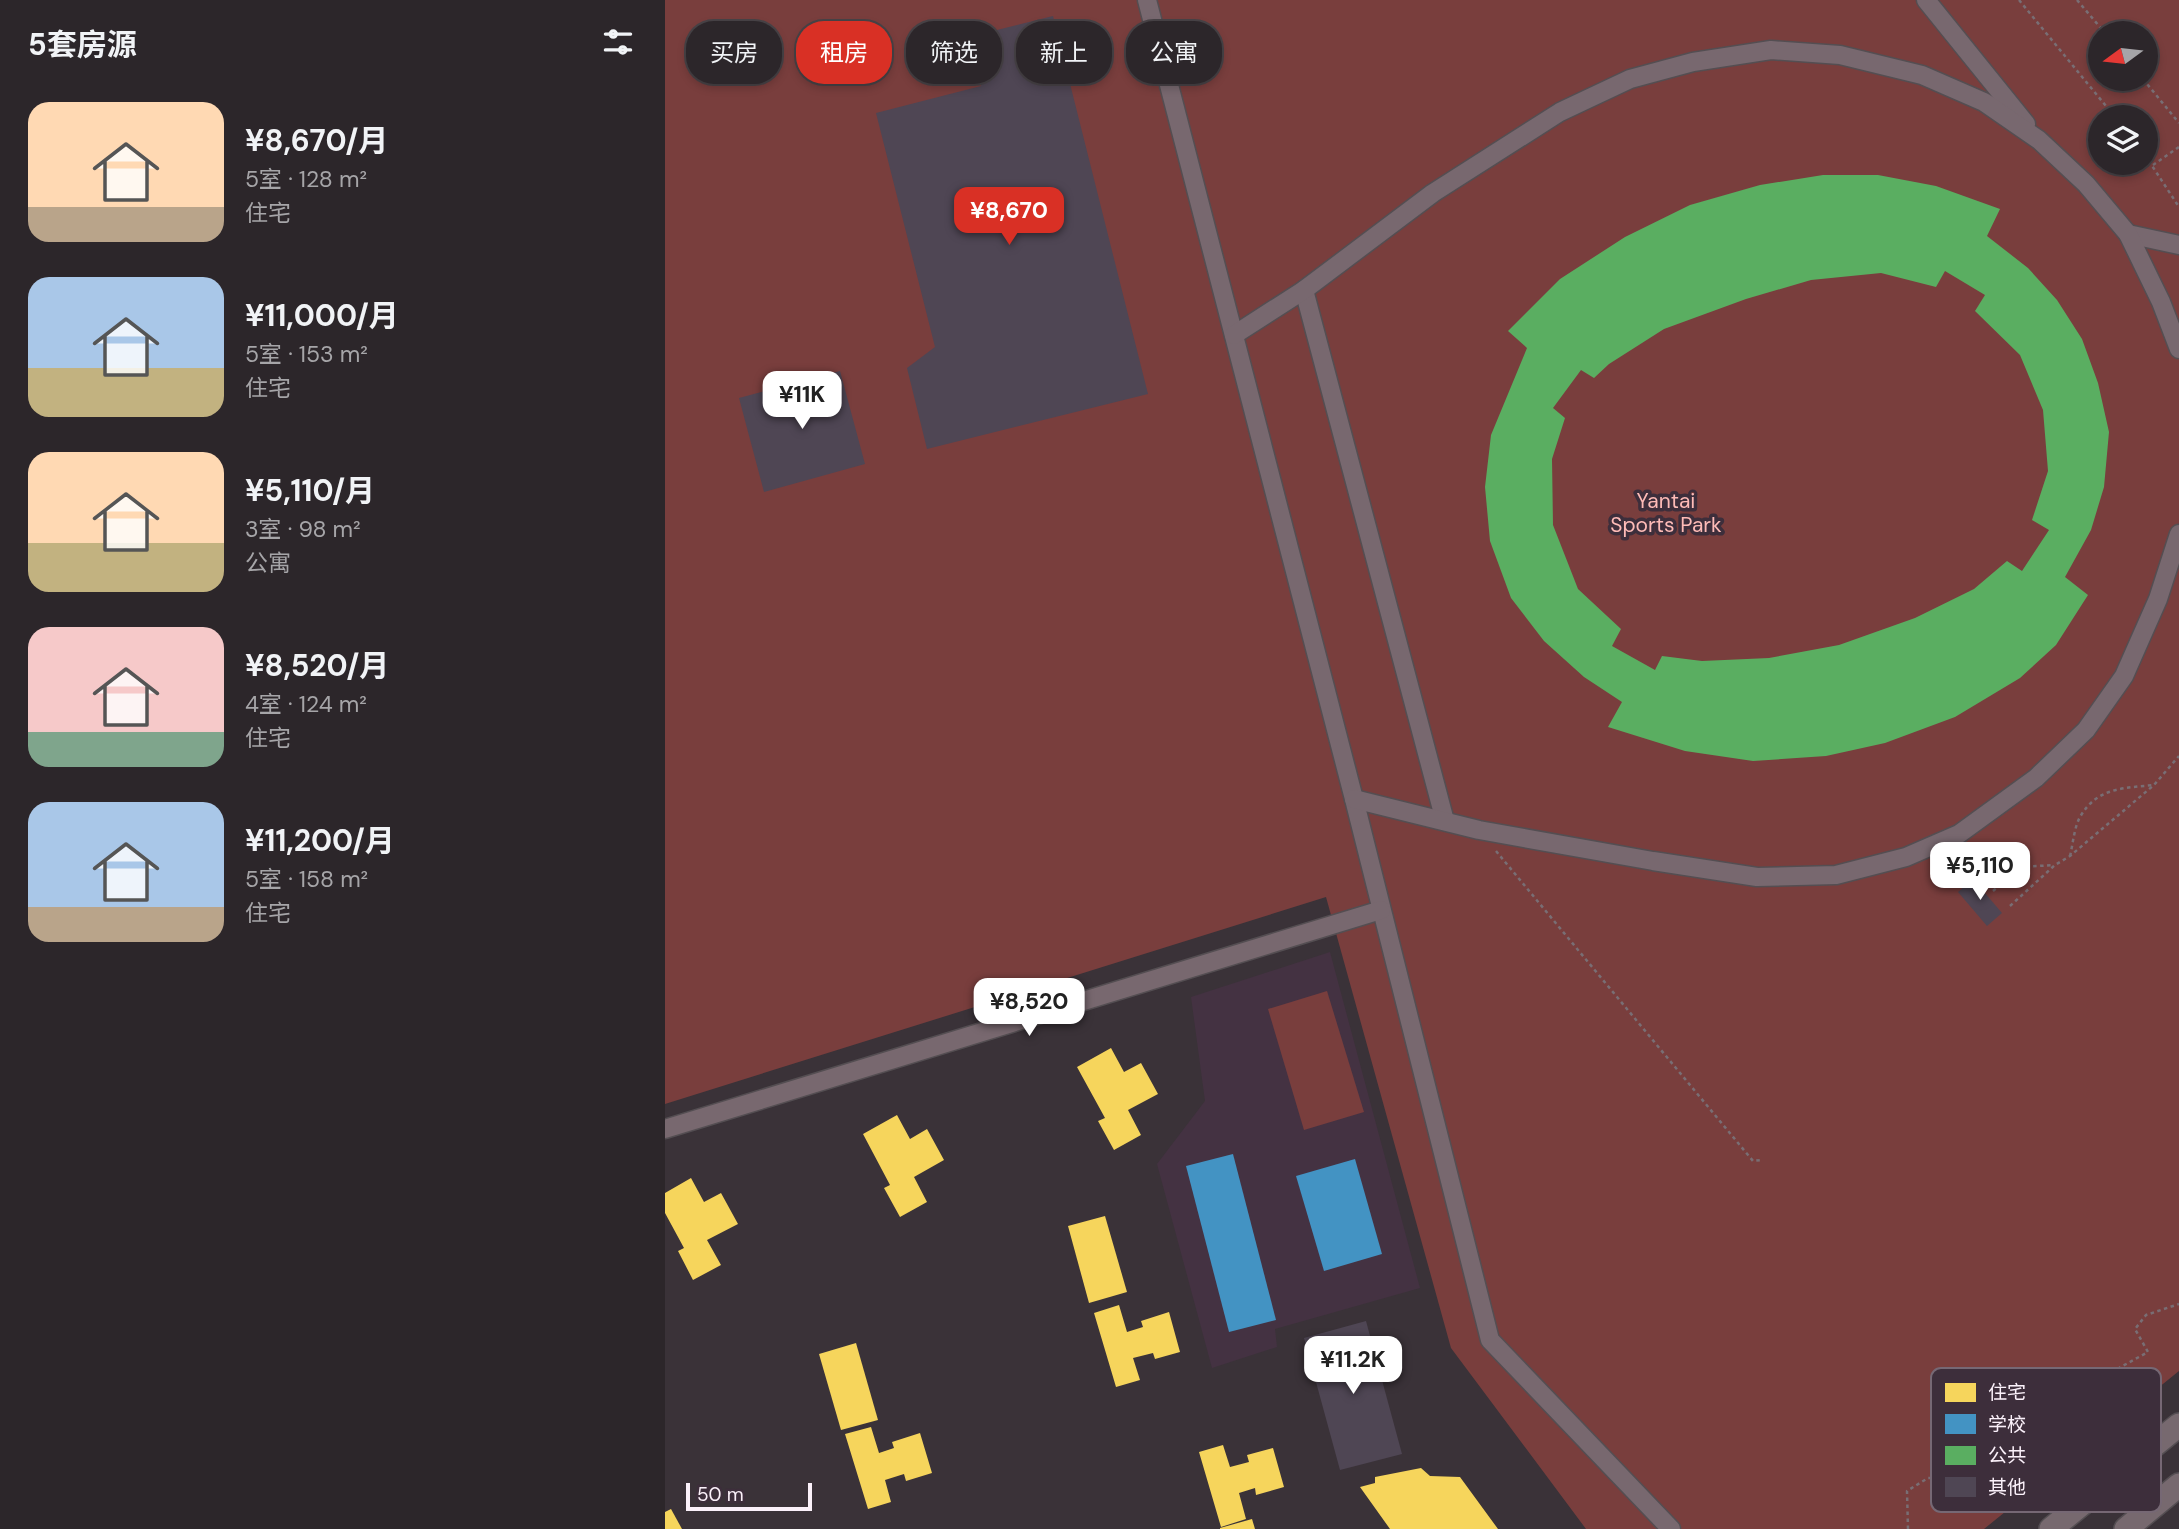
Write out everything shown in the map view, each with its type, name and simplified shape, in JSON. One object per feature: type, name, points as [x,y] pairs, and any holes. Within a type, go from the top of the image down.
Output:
[{"type":"main road","points":[[2161,1440],[2179,1425]]},
{"type":"main road","points":[[2161,1500],[2179,1485]]},
{"type":"main road","points":[[2050,1529],[2071,1512]]},
{"type":"main road","points":[[2126,1529],[2146,1512]]},
{"type":"street","points":[[1147,0],[1354,799],[1490,1340],[1671,1529]]},
{"type":"street","points":[[1926,0],[2039,140],[2086,184],[2128,234],[2161,302],[2179,349]]},
{"type":"street","points":[[1234,335],[1304,290],[1433,193],[1560,113],[1630,79],[1693,62],[1771,50],[1840,55],[1922,75],[1983,102],[2039,140]]},
{"type":"street","points":[[2128,234],[2179,245]]},
{"type":"street","points":[[1304,290],[1445,821]]},
{"type":"street","points":[[1354,799],[1479,830],[1757,877],[1836,875],[1906,857],[1959,834],[2036,778],[2086,730],[2124,676],[2158,599],[2179,534]]},
{"type":"street","points":[[665,1129],[1381,910]]},
{"type":"path","points":[[2019,0],[2105,105]]},
{"type":"path","points":[[2077,0],[2095,21]]},
{"type":"path","points":[[2153,91],[2179,123]]},
{"type":"path","points":[[2158,162],[2179,147]]},
{"type":"path","points":[[2158,174],[2179,206]]},
{"type":"path","points":[[2010,906],[2055,864],[2070,856],[2154,785],[2179,756]]},
{"type":"path","points":[[2070,856],[2080,818],[2092,804],[2111,789],[2154,785]]},
{"type":"path","points":[[1479,830],[1753,1161],[1761,1160]]},
{"type":"path","points":[[1993,891],[2021,867],[2055,864]]},
{"type":"path","points":[[2119,1368],[2148,1352],[2135,1329],[2146,1315],[2179,1304]]},
{"type":"path","points":[[1908,1529],[1907,1492],[1931,1478]]},
{"type":"shaded area","points":[[1330,952],[1420,1288],[1275,1329],[1277,1347],[1212,1368],[1157,1164],[1205,1101],[1191,997]]},
{"type":"green space","name":"Yantai Sports Park","points":[[665,0],[2179,0],[2179,1371],[2161,1386],[2161,1368],[1931,1368],[1931,1512],[2005,1512],[1984,1529],[1586,1529],[1451,1348],[1326,897],[665,1104]]},
{"type":"green space","points":[[1327,991],[1364,1112],[1304,1130],[1268,1009]]},
{"type":"building: 住宅","points":[[1111,1048],[1124,1072],[1141,1063],[1158,1094],[1128,1110],[1141,1135],[1114,1150],[1098,1121],[1105,1118],[1077,1067]]},
{"type":"building: 住宅","points":[[897,1115],[910,1139],[927,1129],[944,1160],[914,1177],[927,1202],[900,1217],[884,1188],[890,1185],[863,1134]]},
{"type":"building: 住宅","points":[[691,1178],[704,1202],[721,1193],[738,1224],[707,1240],[721,1265],[693,1280],[678,1251],[684,1248],[665,1213],[665,1193]]},
{"type":"building: 住宅","points":[[1105,1216],[1127,1292],[1089,1303],[1068,1226]]},
{"type":"building: 住宅","points":[[1119,1305],[1127,1332],[1143,1327],[1141,1321],[1169,1312],[1180,1352],[1155,1359],[1153,1353],[1133,1358],[1140,1380],[1116,1387],[1094,1313]]},
{"type":"building: 住宅","points":[[856,1343],[878,1420],[841,1430],[819,1354]]},
{"type":"building: 住宅","points":[[871,1427],[879,1453],[894,1448],[892,1442],[920,1433],[932,1473],[906,1481],[904,1474],[885,1480],[891,1502],[868,1509],[845,1434]]},
{"type":"building: 住宅","points":[[1223,1445],[1230,1467],[1249,1462],[1247,1455],[1273,1448],[1284,1487],[1256,1495],[1255,1488],[1239,1493],[1246,1519],[1221,1527],[1199,1452]]},
{"type":"building: 住宅","points":[[1421,1468],[1430,1476],[1460,1477],[1498,1529],[1390,1529],[1360,1487],[1375,1483],[1375,1477]]},
{"type":"building: 住宅","points":[[671,1509],[682,1529],[665,1529],[665,1512]]},
{"type":"building: 住宅","points":[[1252,1519],[1255,1529],[1220,1529],[1220,1528]]},
{"type":"building: 学校","points":[[1233,1154],[1276,1320],[1229,1332],[1186,1166]]},
{"type":"building: 学校","points":[[1355,1159],[1382,1254],[1324,1271],[1296,1176]]},
{"type":"building: 公共","points":[[1823,175],[1878,175],[1936,186],[2000,209],[1987,236],[2028,268],[2057,300],[2082,339],[2098,383],[2109,432],[2104,487],[2091,530],[2065,577],[2088,595],[2056,645],[2020,678],[1955,717],[1885,743],[1826,756],[1753,761],[1685,751],[1608,727],[1622,702],[1584,677],[1544,641],[1511,598],[1490,541],[1485,487],[1491,435],[1527,348],[1508,331],[1560,279],[1625,237],[1690,205],[1760,185]],"holes":[[[1945,271],[1985,295],[1975,311],[2020,355],[2043,410],[2048,471],[2032,520],[2049,530],[2022,571],[2007,561],[1974,589],[1915,618],[1839,645],[1769,658],[1702,661],[1662,656],[1655,670],[1612,646],[1621,629],[1578,589],[1553,525],[1552,459],[1565,418],[1553,408],[1581,370],[1594,378],[1609,364],[1664,329],[1746,299],[1811,280],[1881,273],[1936,287]]]},
{"type":"building: 其他","points":[[1053,16],[1054,21],[1033,21]]},
{"type":"building: 其他","points":[[1016,25],[1016,84],[1070,84],[1148,394],[927,449],[907,368],[935,347],[876,113],[981,84],[1002,84],[1002,29]]},
{"type":"building: 其他","points":[[840,371],[865,464],[764,492],[739,398]]},
{"type":"building: 其他","points":[[1973,879],[2002,913],[1987,926],[1958,892]]},
{"type":"building: 其他","points":[[1366,1321],[1402,1454],[1340,1470],[1304,1338]]}]
